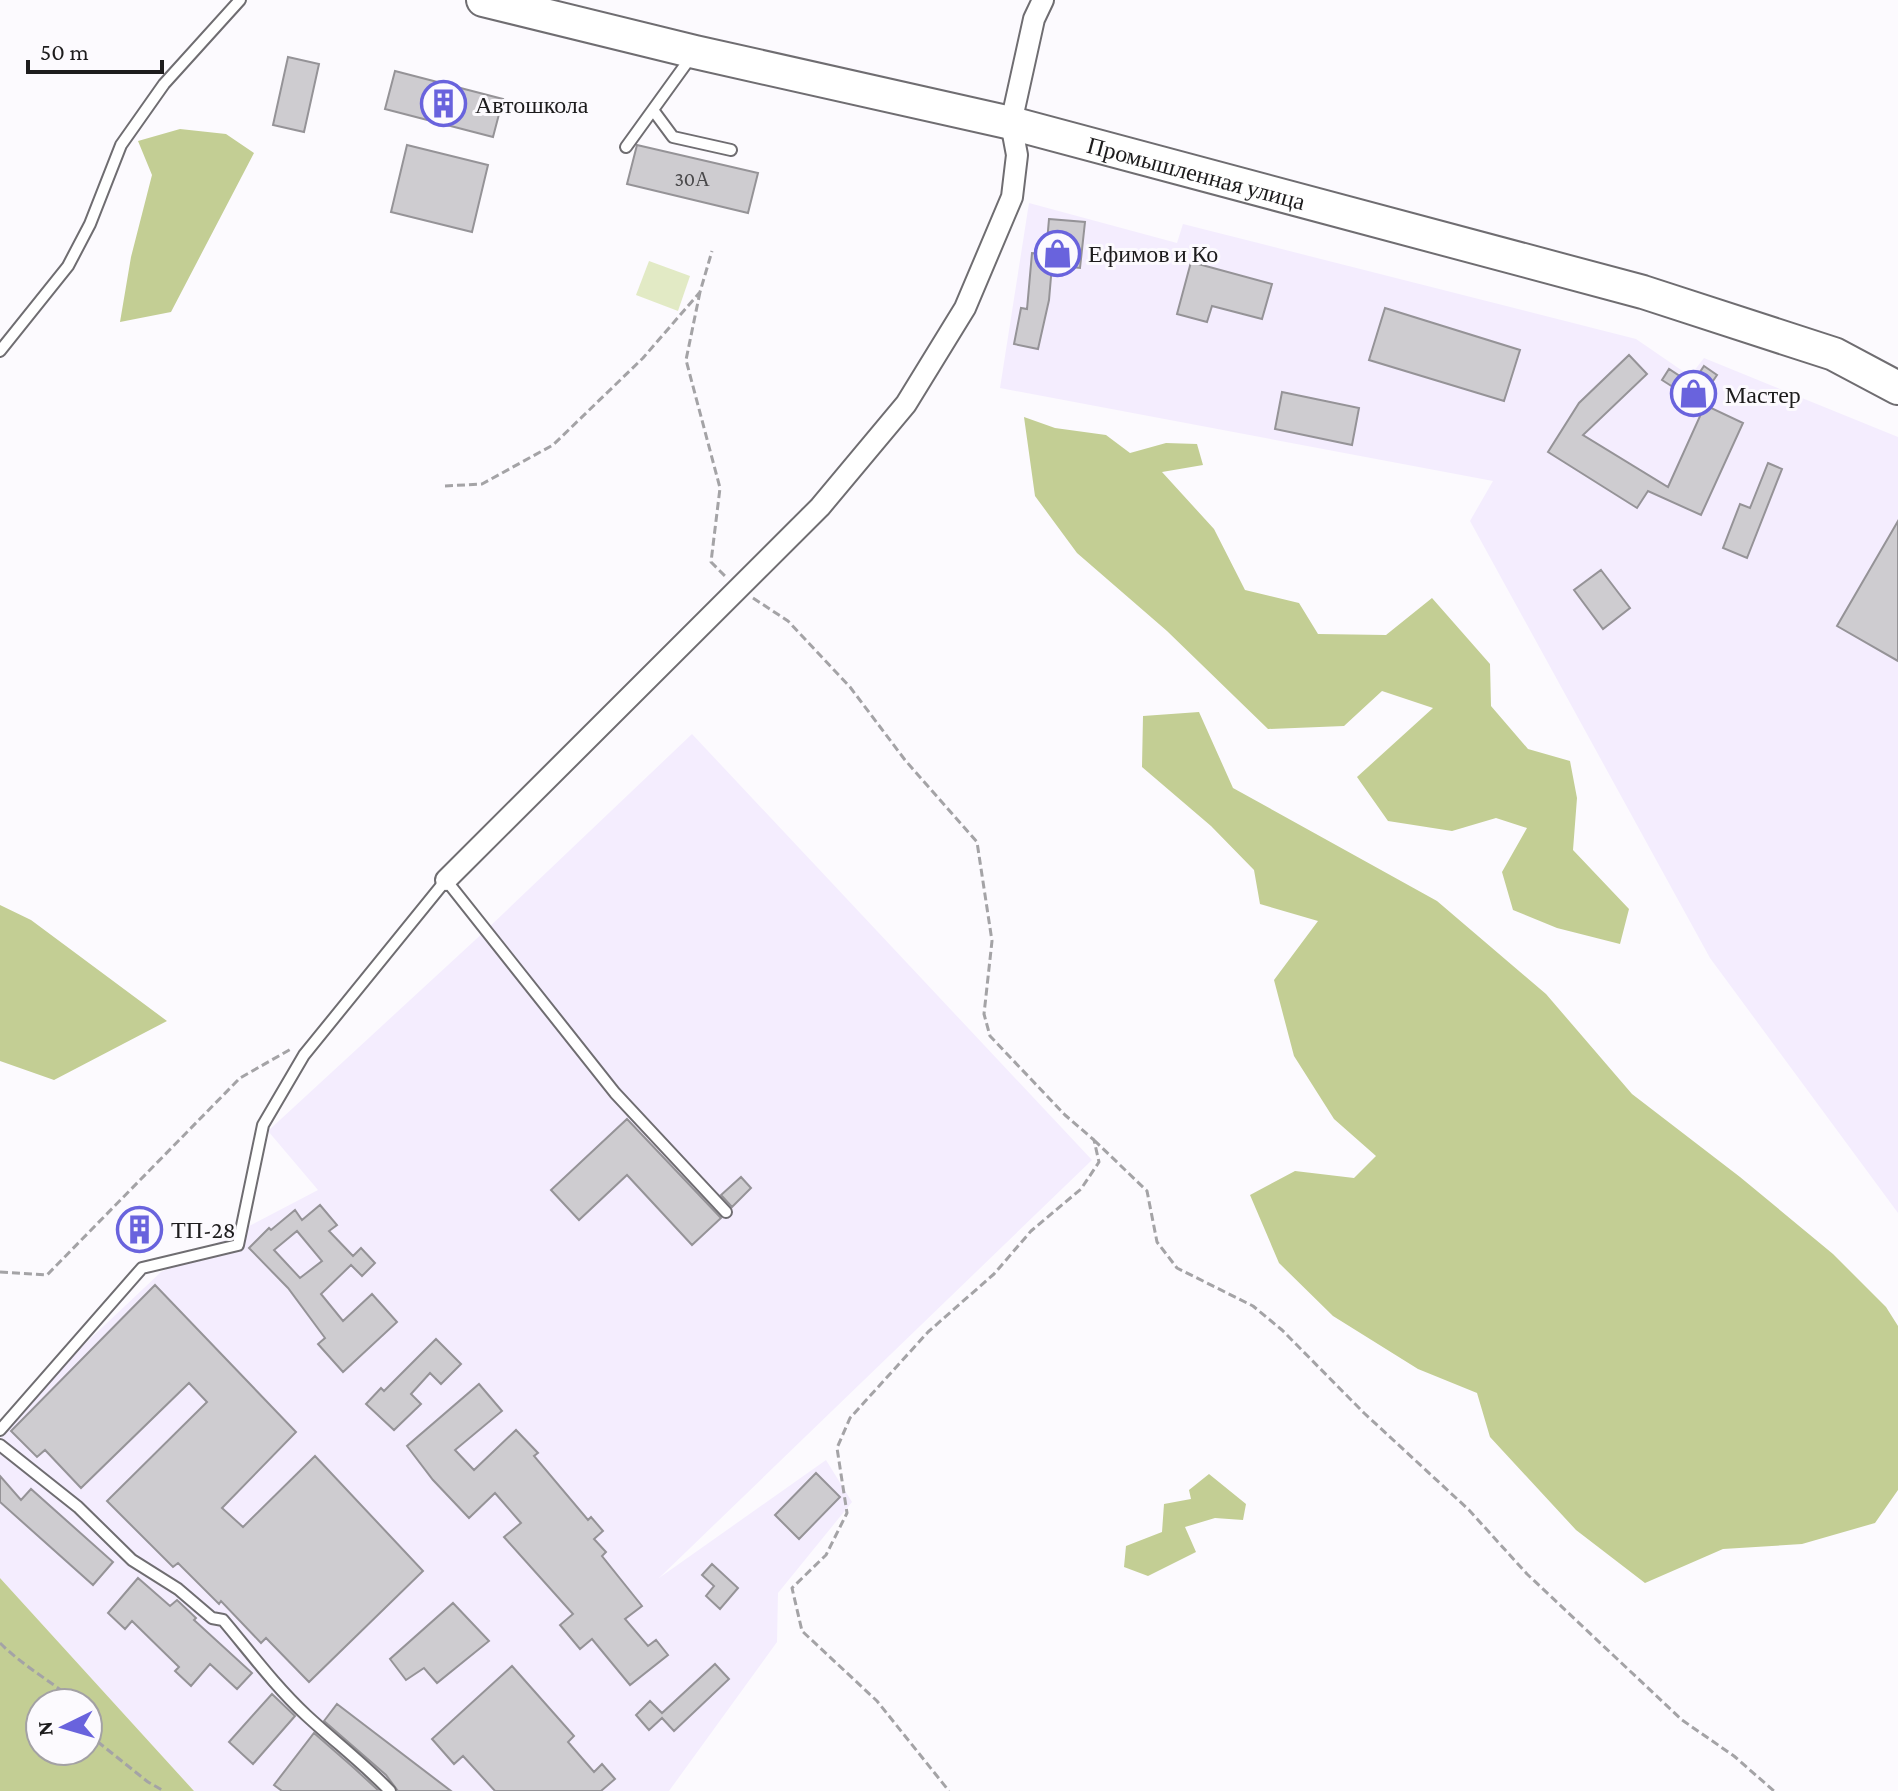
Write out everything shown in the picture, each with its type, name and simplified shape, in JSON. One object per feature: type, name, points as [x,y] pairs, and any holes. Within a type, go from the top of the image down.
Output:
[{"type":"main road","name":"Промышленная улица","points":[[483,0],[695,52],[1011,123],[1643,292],[1834,354],[1898,388]]},
{"type":"street","points":[[446,880],[820,507],[906,404],[965,308],[1012,197],[1017,155],[1011,123],[1034,19],[1043,0]]},
{"type":"lane","points":[[0,351],[68,266],[90,224],[121,145],[164,84],[240,0]]},
{"type":"lane","points":[[626,147],[695,52]]},
{"type":"lane","points":[[653,110],[673,137],[731,150]]},
{"type":"lane","points":[[0,1430],[142,1268],[238,1245],[263,1125],[304,1055],[446,880],[615,1093],[726,1212]]},
{"type":"lane","points":[[0,1445],[78,1507],[132,1560],[178,1589],[212,1618],[223,1620],[265,1672],[307,1716],[360,1760],[390,1791]]},
{"type":"path","points":[[712,251],[686,360],[720,488],[711,562],[738,589],[788,621],[850,687],[905,760],[977,842],[992,941],[984,1014],[990,1036],[1065,1115],[1147,1191],[1157,1242],[1177,1268],[1253,1306],[1282,1330],[1364,1413],[1469,1510],[1527,1574],[1672,1710],[1734,1756],[1774,1791]]},
{"type":"path","points":[[445,486],[482,484],[553,445],[643,358],[700,292]]},
{"type":"path","points":[[0,1272],[47,1275],[240,1078],[325,1028]]},
{"type":"path","points":[[949,1791],[877,1701],[802,1631],[792,1588],[826,1555],[847,1513],[837,1448],[850,1418],[928,1332],[994,1274],[1031,1231],[1081,1189],[1099,1162],[1094,1140]]},
{"type":"path","points":[[0,1643],[57,1687]]},
{"type":"path","points":[[104,1747],[164,1791]]},
{"type":"shaded area","points":[[1029,203],[1177,243],[1183,224],[1636,339],[1690,376],[1704,358],[1898,437],[1898,1213],[1710,958],[1470,521],[1493,481],[1000,388]]},
{"type":"shaded area","points":[[692,734],[1092,1160],[659,1578],[826,1460],[852,1502],[778,1593],[777,1642],[669,1791],[194,1791],[104,1692],[104,1687],[99,1687],[0,1578],[0,1424],[161,1272],[318,1190],[268,1131]]},
{"type":"green space","points":[[180,129],[226,134],[254,153],[171,312],[120,322],[131,257],[152,175],[138,141]]},
{"type":"green space","points":[[649,261],[690,276],[678,311],[636,295]]},
{"type":"green space","points":[[1024,417],[1055,428],[1106,435],[1130,453],[1166,443],[1197,444],[1203,465],[1162,472],[1214,529],[1245,590],[1299,603],[1318,634],[1386,635],[1432,598],[1490,664],[1491,706],[1528,749],[1570,761],[1577,798],[1573,850],[1629,909],[1620,944],[1557,928],[1513,910],[1502,872],[1527,828],[1496,818],[1452,831],[1388,821],[1357,777],[1433,708],[1382,691],[1344,726],[1268,729],[1167,631],[1077,553],[1035,496]]},
{"type":"green space","points":[[1199,712],[1233,788],[1437,901],[1546,994],[1632,1094],[1833,1254],[1886,1307],[1898,1326],[1898,1490],[1875,1523],[1802,1544],[1723,1549],[1645,1583],[1576,1530],[1490,1437],[1477,1393],[1418,1369],[1333,1316],[1279,1263],[1250,1195],[1295,1171],[1354,1178],[1376,1156],[1334,1119],[1294,1056],[1274,980],[1318,921],[1260,904],[1254,870],[1211,826],[1142,767],[1143,716]]},
{"type":"green space","points":[[0,905],[31,920],[167,1021],[54,1080],[0,1061]]},
{"type":"green space","points":[[1209,1474],[1246,1504],[1243,1520],[1215,1518],[1185,1527],[1196,1552],[1148,1576],[1124,1567],[1126,1546],[1162,1532],[1164,1504],[1191,1499],[1189,1490]]},
{"type":"green space","points":[[0,1578],[99,1687],[24,1687],[24,1767],[104,1767],[104,1692],[194,1791],[0,1791]]},
{"type":"building","points":[[288,57],[319,64],[304,132],[273,125]]},
{"type":"building","name":"Автошкола","points":[[395,71],[503,99],[493,137],[385,109]]},
{"type":"building","points":[[407,145],[488,165],[472,232],[391,212]]},
{"type":"building","points":[[637,145],[758,173],[748,213],[627,184]]},
{"type":"building","points":[[1049,219],[1085,222],[1080,268],[1052,265],[1049,300],[1038,349],[1014,344],[1021,308],[1027,309],[1032,253],[1046,254]]},
{"type":"building","points":[[1191,262],[1272,284],[1262,319],[1212,306],[1207,322],[1177,314]]},
{"type":"building","points":[[1385,308],[1520,350],[1504,401],[1369,360]]},
{"type":"building","points":[[1629,355],[1647,374],[1583,435],[1668,487],[1705,405],[1743,423],[1701,515],[1648,491],[1637,508],[1548,452],[1579,403]]},
{"type":"building","name":"Мастер","points":[[1704,366],[1717,375],[1698,403],[1662,380],[1669,369],[1692,384]]},
{"type":"building","points":[[1282,392],[1359,408],[1352,445],[1275,429]]},
{"type":"building","points":[[1768,463],[1782,469],[1747,558],[1723,548],[1740,504],[1750,508]]},
{"type":"building","points":[[1898,521],[1898,661],[1837,626]]},
{"type":"building","points":[[1601,570],[1630,608],[1603,629],[1574,590]]},
{"type":"building","points":[[627,1119],[721,1218],[692,1245],[627,1175],[579,1220],[551,1190]]},
{"type":"building","points":[[741,1177],[751,1188],[732,1207],[721,1195]]},
{"type":"building","points":[[320,1205],[337,1225],[329,1231],[353,1256],[361,1248],[375,1263],[362,1276],[351,1265],[321,1294],[343,1321],[372,1294],[397,1322],[343,1372],[318,1344],[325,1338],[288,1288],[249,1248],[269,1228],[271,1230],[295,1210],[302,1220]],"holes":[[[297,1231],[322,1261],[300,1278],[274,1250]]]},
{"type":"building","points":[[155,1285],[296,1432],[222,1508],[243,1527],[315,1456],[423,1571],[309,1682],[266,1638],[261,1643],[221,1601],[219,1604],[178,1563],[173,1567],[107,1501],[207,1402],[189,1383],[81,1488],[45,1450],[37,1457],[11,1431]]},
{"type":"building","points":[[436,1339],[461,1364],[441,1384],[430,1373],[411,1394],[421,1404],[394,1430],[366,1404],[381,1388],[384,1391]]},
{"type":"building","points":[[479,1384],[502,1411],[455,1450],[474,1470],[516,1430],[538,1453],[534,1456],[588,1520],[591,1517],[603,1531],[594,1539],[606,1552],[602,1556],[642,1606],[625,1619],[648,1646],[656,1640],[668,1655],[630,1685],[592,1639],[580,1649],[560,1625],[573,1614],[504,1537],[521,1523],[495,1493],[469,1518],[433,1480],[407,1446]]},
{"type":"building","points":[[816,1473],[840,1497],[799,1539],[775,1515]]},
{"type":"building","points":[[0,1476],[21,1500],[31,1489],[113,1562],[93,1585],[0,1502]]},
{"type":"building","points":[[712,1564],[738,1588],[720,1609],[706,1596],[714,1586],[702,1575]]},
{"type":"building","points":[[138,1578],[170,1606],[177,1600],[196,1618],[194,1620],[252,1673],[237,1689],[210,1664],[191,1686],[175,1671],[179,1667],[132,1621],[125,1629],[108,1613]]},
{"type":"building","points":[[453,1603],[489,1641],[437,1683],[424,1668],[406,1680],[390,1659]]},
{"type":"building","points":[[715,1664],[729,1679],[674,1731],[662,1718],[649,1730],[636,1715],[650,1701],[662,1713]]},
{"type":"building","points":[[512,1666],[574,1736],[568,1742],[594,1772],[602,1764],[615,1779],[601,1791],[495,1791],[463,1756],[454,1764],[432,1739]]},
{"type":"building","points":[[272,1694],[295,1716],[253,1764],[229,1742]]},
{"type":"building","points":[[337,1704],[451,1791],[398,1791],[386,1775],[324,1721]]},
{"type":"building","points":[[314,1733],[379,1791],[282,1791],[274,1785]]},
{"type":"place","name":"Автошкола","points":[[444,104]]},
{"type":"place","name":"Ефимов и Ко","points":[[1057,253]]},
{"type":"place","name":"Мастер","points":[[1694,394]]},
{"type":"place","name":"ТП-28","points":[[140,1229]]}]
